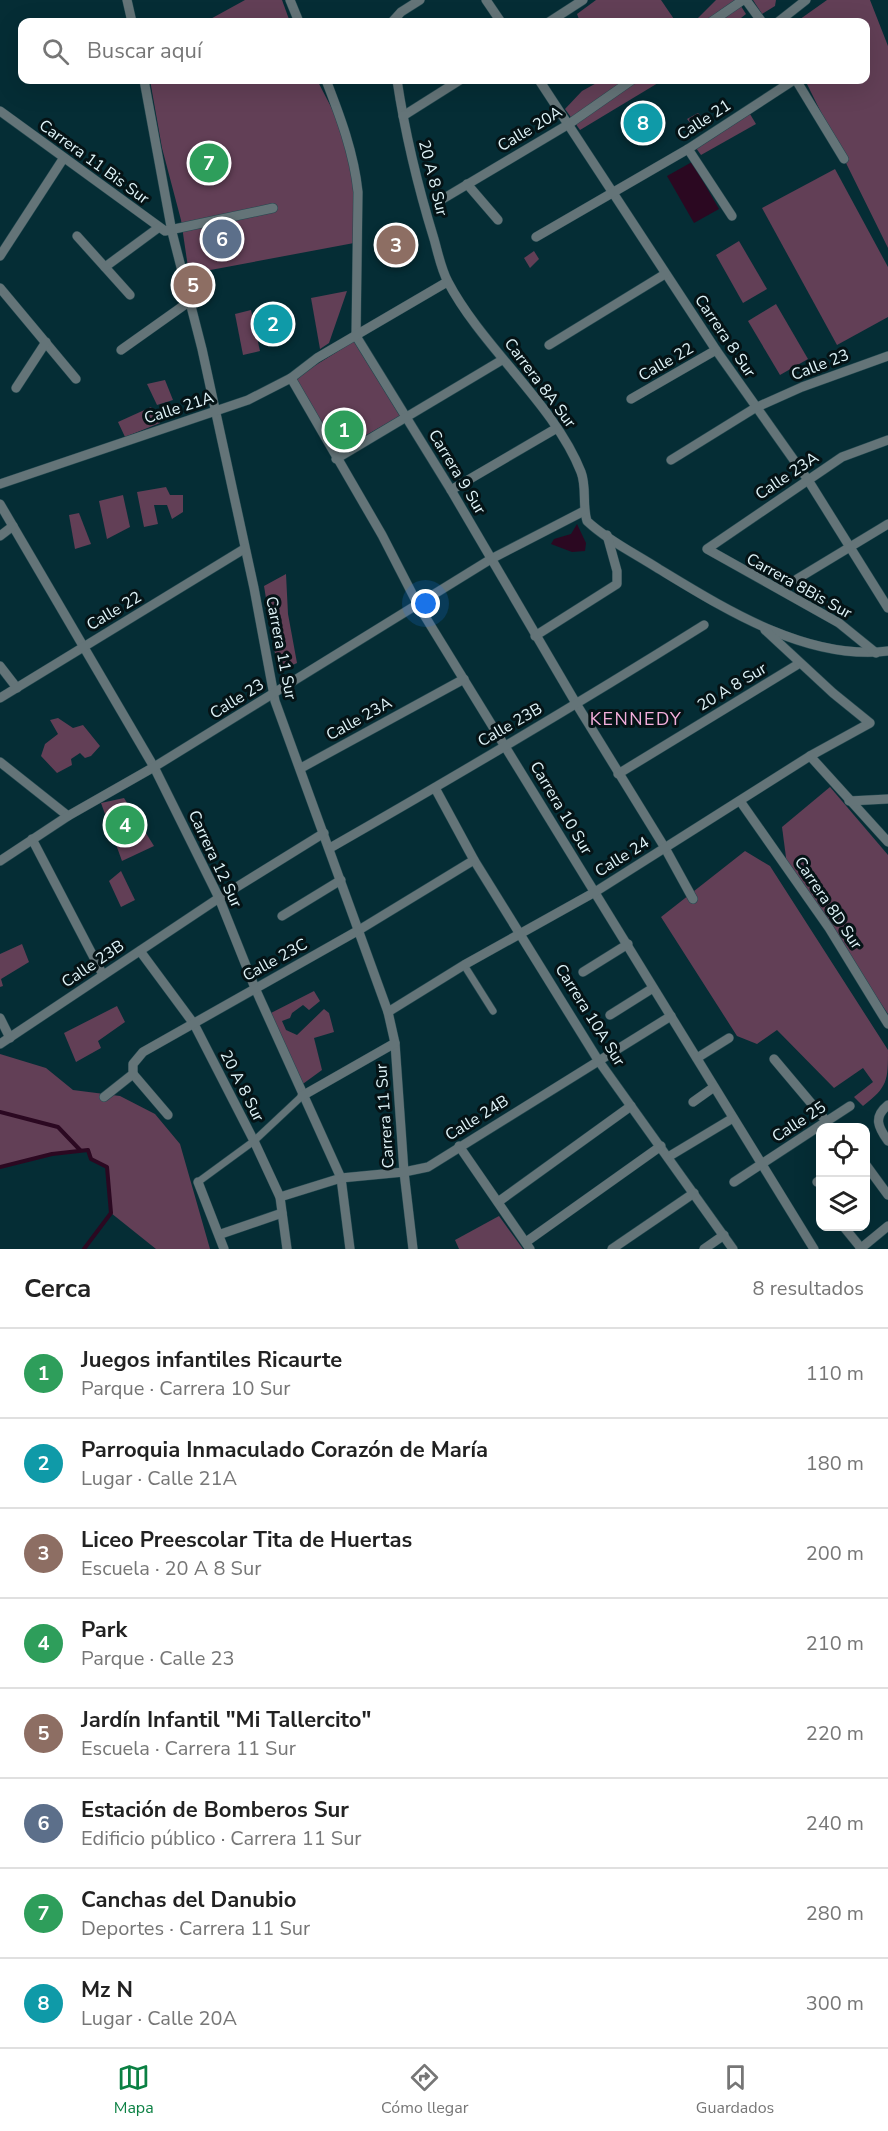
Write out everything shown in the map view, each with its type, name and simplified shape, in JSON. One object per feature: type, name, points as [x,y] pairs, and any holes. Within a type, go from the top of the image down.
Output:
[{"type":"street","points":[[127,0],[131,18]]},
{"type":"street","points":[[290,0],[297,18]]},
{"type":"street","points":[[397,18],[420,0]]},
{"type":"street","points":[[486,0],[498,18]]},
{"type":"street","points":[[555,18],[583,0]]},
{"type":"street","points":[[717,18],[744,0],[759,18]]},
{"type":"street","points":[[783,18],[803,1]]},
{"type":"street","name":"Carrera 11 Sur","points":[[145,84],[172,232],[215,412],[274,694],[388,1012],[395,1043],[404,1172],[413,1249]]},
{"type":"street","points":[[328,84],[343,124],[356,171],[358,192],[356,336]]},
{"type":"street","name":"20 A 8 Sur","points":[[399,84],[403,116],[425,209],[447,282]]},
{"type":"street","points":[[403,116],[454,84]]},
{"type":"street","name":"Carrera 8 Sur","points":[[542,84],[716,350],[808,480],[849,549],[888,608]]},
{"type":"street","name":"Calle 20A","points":[[441,200],[569,124],[626,84]]},
{"type":"street","name":"Calle 21","points":[[536,237],[615,193],[789,84]]},
{"type":"street","points":[[797,84],[844,159]]},
{"type":"street","name":"Carrera 11 Bis Sur","points":[[0,111],[158,228],[172,232]]},
{"type":"street","points":[[688,148],[732,216]]},
{"type":"street","points":[[0,256],[63,159]]},
{"type":"street","points":[[467,184],[498,220]]},
{"type":"street","points":[[172,232],[273,208]]},
{"type":"street","points":[[105,267],[158,228]]},
{"type":"street","points":[[77,236],[130,295]]},
{"type":"street","points":[[549,345],[665,274]]},
{"type":"street","points":[[356,336],[447,282]]},
{"type":"street","name":"Carrera 8A Sur","points":[[447,282],[502,360],[557,428],[582,474],[584,511]]},
{"type":"street","points":[[0,288],[76,380]]},
{"type":"street","points":[[121,350],[190,301]]},
{"type":"street","name":"Calle 21A","points":[[5,482],[248,400],[291,378],[317,358],[356,336]]},
{"type":"street","name":"Carrera 9 Sur","points":[[356,336],[451,490],[535,636],[665,848],[693,899]]},
{"type":"street","points":[[16,388],[46,342]]},
{"type":"street","name":"Calle 22","points":[[631,399],[716,350]]},
{"type":"street","name":"Calle 23","points":[[671,460],[755,408],[802,387],[888,356]]},
{"type":"street","points":[[336,459],[502,360]]},
{"type":"street","name":"Carrera 10 Sur","points":[[291,378],[382,535],[418,606],[814,1249]]},
{"type":"street","points":[[451,490],[557,428]]},
{"type":"street","name":"Calle 23A","points":[[708,548],[842,457],[888,440]]},
{"type":"street","points":[[0,474],[5,482]]},
{"type":"street","name":"Carrera 12 Sur","points":[[0,504],[154,767],[219,898],[255,988],[340,1178],[350,1249]]},
{"type":"street","points":[[584,511],[587,521],[607,535],[722,607],[764,629],[827,647],[876,653],[888,651]]},
{"type":"street","name":"Calle 23","points":[[0,861],[68,816],[154,767],[491,559],[584,511]]},
{"type":"street","points":[[797,579],[888,524]]},
{"type":"street","points":[[0,536],[13,526]]},
{"type":"street","points":[[535,636],[617,584],[617,571],[607,535]]},
{"type":"street","name":"Carrera 8Bis Sur","points":[[708,548],[708,552],[839,623],[876,653]]},
{"type":"street","name":"Calle 22","points":[[0,698],[244,549]]},
{"type":"street","name":"Calle 23B","points":[[330,848],[435,788],[504,744],[577,705],[704,625]]},
{"type":"street","points":[[764,629],[800,663]]},
{"type":"street","name":"20 A 8 Sur","points":[[618,774],[800,663]]},
{"type":"street","name":"Calle 24","points":[[388,1012],[464,965],[595,892],[810,756],[870,723],[800,663]]},
{"type":"street","points":[[0,666],[17,688]]},
{"type":"street","name":"Calle 23A","points":[[301,768],[464,679]]},
{"type":"street","points":[[810,756],[888,842]]},
{"type":"street","points":[[0,762],[68,816]]},
{"type":"street","name":"Carrera 10A Sur","points":[[435,788],[474,860],[598,1060],[734,1249]]},
{"type":"street","points":[[849,801],[888,799]]},
{"type":"street","name":"Carrera 8D Sur","points":[[740,801],[829,928],[888,1023]]},
{"type":"street","name":"Calle 23B","points":[[0,1044],[219,898],[324,833]]},
{"type":"street","points":[[32,839],[103,975]]},
{"type":"street","name":"Calle 23C","points":[[104,1097],[133,1074],[133,1064],[143,1052],[359,930],[474,860]]},
{"type":"street","points":[[282,916],[341,880]]},
{"type":"street","points":[[583,972],[628,944]]},
{"type":"street","name":"20 A 8 Sur","points":[[140,951],[194,1024],[254,1141],[280,1197],[287,1249]]},
{"type":"street","points":[[464,965],[492,1011]]},
{"type":"street","points":[[610,1015],[653,988]]},
{"type":"street","name":"Calle 24B","points":[[280,1197],[340,1178],[404,1172],[428,1167],[671,1016]]},
{"type":"street","points":[[0,1018],[10,1038]]},
{"type":"street","points":[[697,1058],[729,1038]]},
{"type":"street","points":[[224,1249],[221,1234],[198,1182],[254,1141],[302,1095],[395,1043]]},
{"type":"street","points":[[774,1059],[828,1122]]},
{"type":"street","points":[[133,1074],[168,1115]]},
{"type":"street","points":[[693,1102],[714,1087]]},
{"type":"street","points":[[888,1105],[878,1115],[877,1124],[888,1141]]},
{"type":"street","points":[[498,1202],[631,1107]]},
{"type":"street","name":"Calle 25","points":[[734,1182],[850,1107]]},
{"type":"street","points":[[668,1157],[733,1118]]},
{"type":"street","points":[[459,1146],[528,1246],[661,1146]]},
{"type":"street","points":[[870,1170],[888,1195]]},
{"type":"street","points":[[612,1249],[694,1193]]},
{"type":"street","points":[[221,1234],[282,1213]]},
{"type":"street","points":[[846,1231],[860,1249],[888,1226]]},
{"type":"street","points":[[704,1249],[724,1235]]},
{"type":"shaded area","points":[[245,0],[282,0],[289,18],[212,18]]},
{"type":"shaded area","points":[[596,0],[661,0],[673,18],[578,18],[577,14]]},
{"type":"shaded area","points":[[716,0],[737,0],[746,14],[741,18],[698,18]]},
{"type":"shaded area","points":[[753,0],[776,0],[775,6],[762,14]]},
{"type":"shaded area","points":[[827,0],[870,0],[888,46],[888,248],[807,84],[870,84],[870,18],[802,18]]},
{"type":"shaded area","points":[[151,84],[319,84],[340,124],[355,190],[354,243],[189,274],[181,220],[162,148]]},
{"type":"shaded area","points":[[595,84],[656,84],[580,130],[565,109],[582,91]]},
{"type":"shaded area","points":[[698,113],[707,123],[695,129],[687,119]]},
{"type":"shaded area","points":[[750,114],[756,124],[701,155],[696,148]]},
{"type":"shaded area","points":[[692,162],[719,209],[694,223],[667,176]]},
{"type":"shaded area","points":[[835,169],[888,267],[888,317],[837,345],[762,208]]},
{"type":"shaded area","points":[[739,241],[767,289],[743,303],[716,255]]},
{"type":"shaded area","points":[[534,251],[539,259],[530,268],[524,258]]},
{"type":"shaded area","points":[[347,291],[329,343],[320,349],[311,298]]},
{"type":"shaded area","points":[[776,304],[808,359],[780,375],[748,321]]},
{"type":"shaded area","points":[[251,310],[260,351],[243,355],[235,314]]},
{"type":"shaded area","points":[[356,340],[402,415],[338,451],[295,378]]},
{"type":"shaded area","points":[[165,380],[173,400],[157,405],[147,384]]},
{"type":"shaded area","points":[[151,407],[160,423],[125,437],[118,422]]},
{"type":"shaded area","points":[[166,487],[170,495],[183,495],[183,512],[172,519],[167,505],[154,505],[158,524],[144,527],[137,492]]},
{"type":"shaded area","points":[[123,495],[130,527],[107,539],[99,501]]},
{"type":"shaded area","points":[[79,513],[91,544],[75,549],[69,515]]},
{"type":"shaded area","points":[[577,524],[586,543],[585,551],[572,552],[551,544],[554,539],[571,534]]},
{"type":"shaded area","points":[[286,574],[288,614],[297,663],[278,672],[264,586]]},
{"type":"shaded area","points":[[58,718],[73,728],[83,725],[100,746],[91,756],[85,758],[80,753],[71,759],[72,765],[57,773],[41,756],[45,744],[58,734],[50,720]]},
{"type":"shaded area","points":[[830,787],[888,855],[888,1014],[787,865],[782,827]]},
{"type":"shaded area","points":[[124,798],[154,846],[122,861],[101,803]]},
{"type":"shaded area","points":[[745,851],[770,866],[888,1050],[885,1082],[882,1088],[863,1106],[854,1097],[873,1082],[863,1068],[834,1088],[777,1030],[757,1044],[737,1036],[661,917]]},
{"type":"shaded area","points":[[121,871],[135,900],[121,907],[109,881]]},
{"type":"shaded area","points":[[22,944],[29,962],[1,979],[3,986],[0,987],[0,954]]},
{"type":"shaded area","points":[[314,991],[320,1001],[309,1010],[303,1005],[292,1013],[290,1018],[282,1021],[286,1030],[297,1035],[324,1009],[329,1013],[334,1032],[314,1038],[322,1070],[300,1086],[269,1014]]},
{"type":"shaded area","points":[[117,1006],[125,1022],[98,1041],[101,1048],[76,1062],[64,1033]]},
{"type":"shaded area","points":[[0,1054],[46,1068],[73,1090],[120,1096],[155,1114],[180,1144],[210,1249],[156,1249],[111,1213],[107,1168],[94,1161],[88,1150],[52,1154],[0,1167]]},
{"type":"shaded area","points":[[499,1216],[523,1249],[459,1249],[455,1240]]},
{"type":"waterway","points":[[0,1112],[58,1127],[80,1150]]},
{"type":"waterway","points":[[0,1167],[52,1154],[88,1150],[91,1159],[107,1167],[111,1213],[84,1249]]},
{"type":"place","name":"Mz N","points":[[643,123]]},
{"type":"place","name":"Canchas del Danubio","points":[[209,163]]},
{"type":"place","name":"Estación de Bomberos Sur","points":[[222,239]]},
{"type":"place","name":"Liceo Preescolar Tita de Huertas","points":[[396,245]]},
{"type":"place","name":"Jardín Infantil \"Mi Tallercito\"","points":[[193,285]]},
{"type":"place","name":"Parroquia Inmaculado Corazón de María","points":[[273,324]]},
{"type":"place","name":"Juegos infantiles Ricaurte","points":[[344,430]]},
{"type":"place","name":"Park","points":[[125,825]]},
{"type":"district","name":"KENNEDY","points":[[636,719]]}]
